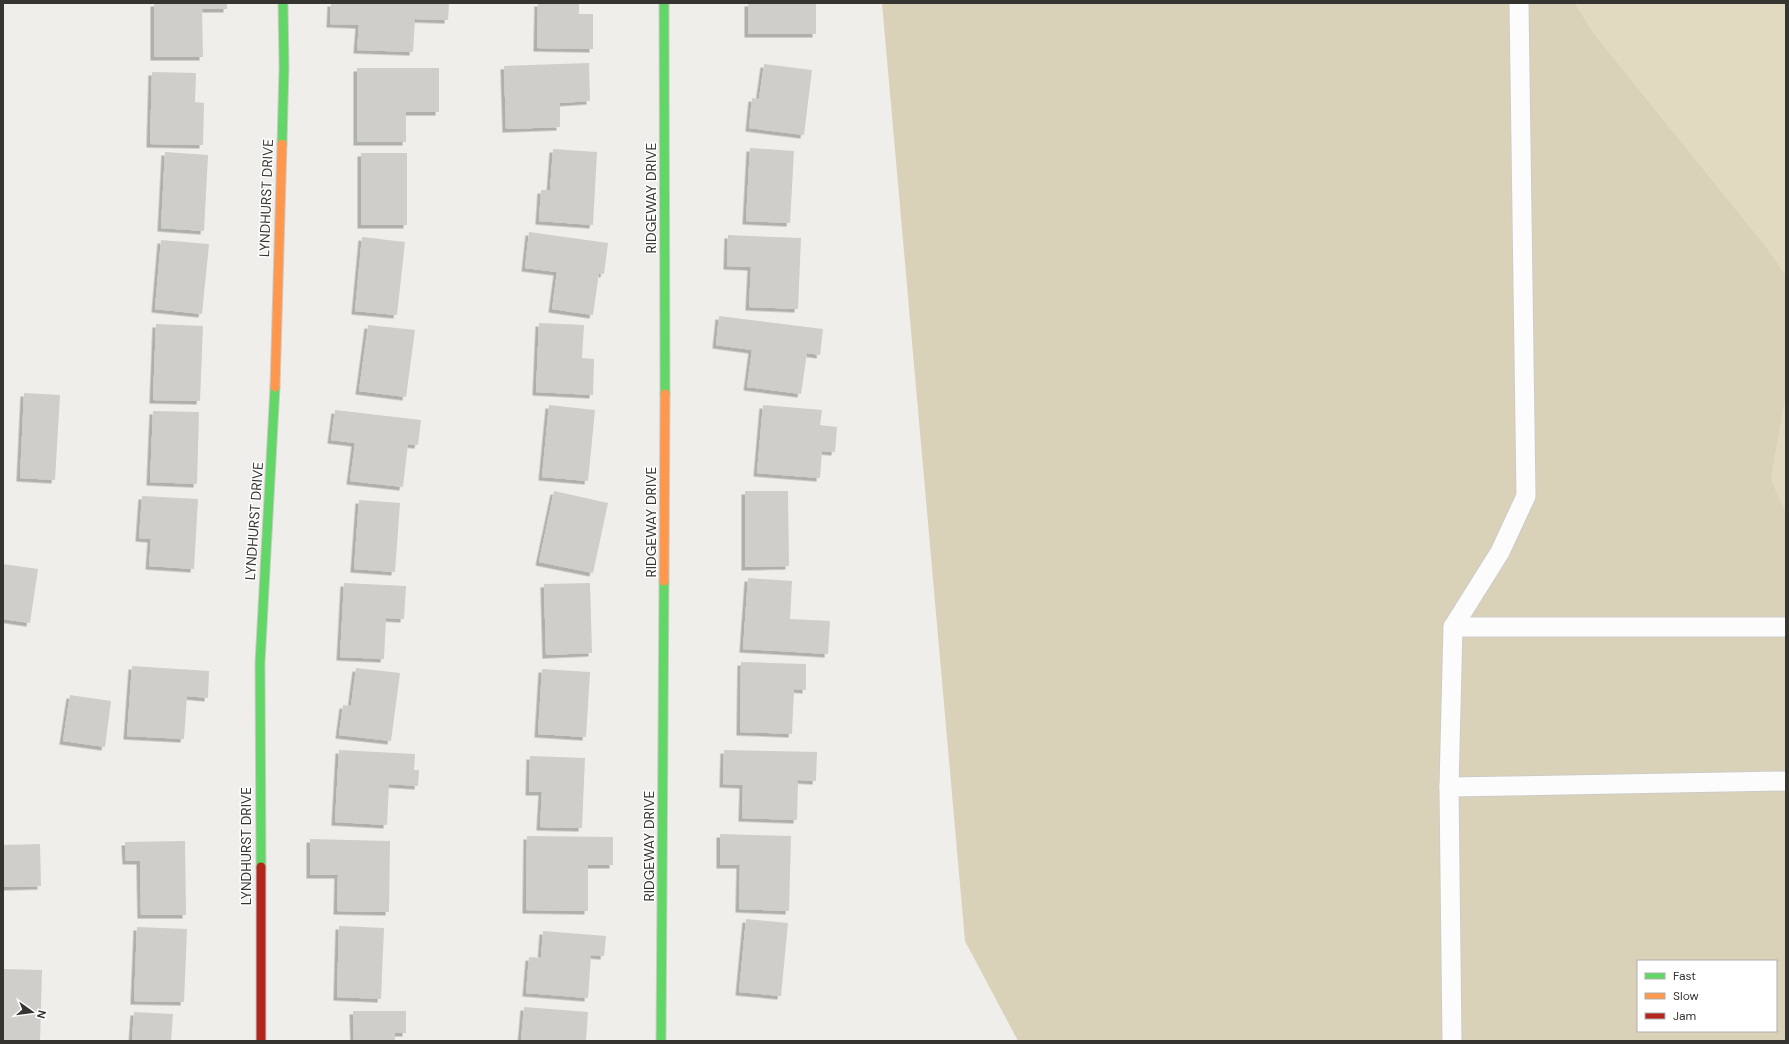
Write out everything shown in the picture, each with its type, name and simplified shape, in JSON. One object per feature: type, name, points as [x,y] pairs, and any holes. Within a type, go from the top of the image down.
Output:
[{"type":"street","name":"LYNDHURST DRIVE","points":[[261,1041],[260,663],[274,421],[284,67],[283,3]]},
{"type":"street","name":"RIDGEWAY DRIVE","points":[[661,1041],[665,484],[664,3]]},
{"type":"lane","points":[[1452,1041],[1449,787],[1453,627],[1500,552],[1526,496],[1519,3]]},
{"type":"lane","points":[[1453,627],[1786,627]]},
{"type":"lane","points":[[1449,787],[1786,781]]},
{"type":"shaded area","points":[[882,3],[1575,3],[1595,35],[1764,244],[1786,275],[1786,395],[1771,479],[1786,512],[1786,1041],[1018,1041],[965,941]]},
{"type":"shaded area","points":[[1575,3],[1786,3],[1786,275],[1764,244],[1595,35]]},
{"type":"shaded area","points":[[1786,395],[1786,512],[1771,479]]},
{"type":"building","points":[[154,3],[227,3],[227,9],[202,9],[203,57],[154,57]]},
{"type":"building","points":[[331,3],[449,3],[448,20],[415,19],[413,52],[357,50],[359,25],[330,24]]},
{"type":"building","points":[[538,3],[579,3],[579,14],[593,14],[593,49],[537,48]]},
{"type":"building","points":[[748,3],[816,3],[816,34],[748,34]]},
{"type":"building","points":[[589,63],[590,101],[560,103],[560,127],[506,129],[504,66]]},
{"type":"building","points":[[764,64],[812,70],[804,135],[749,128],[752,98],[759,99]]},
{"type":"building","points":[[357,68],[439,68],[439,112],[406,112],[406,142],[357,142]]},
{"type":"building","points":[[152,72],[196,73],[195,102],[204,103],[203,145],[150,144]]},
{"type":"building","points":[[750,148],[794,151],[790,223],[746,221]]},
{"type":"building","points":[[553,149],[597,152],[593,225],[539,221],[541,190],[550,190]]},
{"type":"building","points":[[165,152],[208,155],[204,231],[161,228]]},
{"type":"building","points":[[361,153],[407,153],[407,225],[361,225]]},
{"type":"building","points":[[529,232],[608,243],[604,274],[599,273],[593,315],[552,309],[557,272],[525,268]]},
{"type":"building","points":[[728,235],[801,238],[798,309],[749,307],[751,267],[727,266]]},
{"type":"building","points":[[362,237],[405,242],[397,315],[355,311]]},
{"type":"building","points":[[161,240],[209,244],[202,314],[155,309]]},
{"type":"building","points":[[719,316],[823,329],[820,355],[807,353],[801,394],[747,387],[752,350],[716,345]]},
{"type":"building","points":[[539,323],[584,325],[582,358],[594,359],[593,395],[536,392]]},
{"type":"building","points":[[156,324],[203,326],[200,401],[153,400]]},
{"type":"building","points":[[368,325],[415,330],[406,397],[359,391]]},
{"type":"building","points":[[24,393],[60,395],[55,480],[20,478]]},
{"type":"building","points":[[549,405],[595,410],[588,481],[542,477]]},
{"type":"building","points":[[763,405],[822,410],[820,425],[837,427],[835,452],[822,451],[820,478],[757,473]]},
{"type":"building","points":[[335,410],[421,420],[418,445],[408,444],[403,487],[350,481],[355,443],[331,440]]},
{"type":"building","points":[[153,411],[199,412],[197,484],[150,482]]},
{"type":"building","points":[[554,491],[608,503],[593,573],[539,562]]},
{"type":"building","points":[[745,491],[788,491],[789,566],[745,567]]},
{"type":"building","points":[[142,496],[198,499],[194,569],[149,566],[151,539],[139,538]]},
{"type":"building","points":[[359,500],[400,503],[395,572],[354,569]]},
{"type":"building","points":[[3,564],[38,569],[30,623],[3,619]]},
{"type":"building","points":[[748,578],[792,581],[790,619],[830,621],[828,654],[743,649]]},
{"type":"building","points":[[344,583],[406,586],[404,619],[386,618],[384,659],[340,657]]},
{"type":"building","points":[[590,583],[592,653],[546,655],[544,584]]},
{"type":"building","points":[[741,662],[806,664],[806,690],[794,689],[792,734],[740,732]]},
{"type":"building","points":[[132,666],[209,671],[208,698],[187,696],[184,739],[127,736]]},
{"type":"building","points":[[356,668],[400,673],[391,741],[339,735],[343,705],[351,706]]},
{"type":"building","points":[[542,669],[590,672],[586,737],[538,734]]},
{"type":"building","points":[[70,695],[111,701],[105,747],[63,741]]},
{"type":"building","points":[[339,750],[415,754],[414,770],[419,770],[418,786],[389,784],[387,825],[335,822]]},
{"type":"building","points":[[724,750],[817,752],[816,781],[798,780],[797,820],[742,818],[743,785],[723,784]]},
{"type":"building","points":[[530,756],[585,758],[582,828],[540,827],[542,792],[529,792]]},
{"type":"building","points":[[720,834],[791,836],[789,911],[739,909],[740,865],[720,865]]},
{"type":"building","points":[[527,836],[613,837],[613,865],[588,865],[588,911],[526,910]]},
{"type":"building","points":[[310,839],[390,841],[389,912],[337,911],[338,875],[310,875]]},
{"type":"building","points":[[185,841],[186,915],[141,915],[140,861],[126,861],[125,842]]},
{"type":"building","points":[[40,844],[41,886],[3,887],[3,845]]},
{"type":"building","points":[[746,919],[788,923],[781,996],[739,992]]},
{"type":"building","points":[[339,926],[384,928],[381,999],[337,997]]},
{"type":"building","points":[[137,927],[187,929],[184,1002],[134,1001]]},
{"type":"building","points":[[543,931],[606,936],[604,956],[591,955],[588,998],[526,993],[529,957],[541,958]]},
{"type":"building","points":[[3,969],[42,970],[40,1041],[3,1041]]},
{"type":"building","points":[[524,1007],[588,1012],[586,1041],[521,1041]]},
{"type":"building","points":[[353,1011],[406,1011],[406,1033],[395,1033],[395,1041],[354,1041]]},
{"type":"building","points":[[134,1012],[173,1014],[171,1041],[132,1041]]},
{"type":"traffic: fast","points":[[282,144],[284,67],[283,3]]},
{"type":"traffic: fast","points":[[664,3],[665,394]]},
{"type":"traffic: fast","points":[[261,867],[260,663],[275,387]]},
{"type":"traffic: fast","points":[[661,1041],[664,581]]},
{"type":"traffic: slow","points":[[275,387],[282,144]]},
{"type":"traffic: slow","points":[[664,581],[665,394]]},
{"type":"traffic: jam","points":[[261,867],[261,1041]]}]
